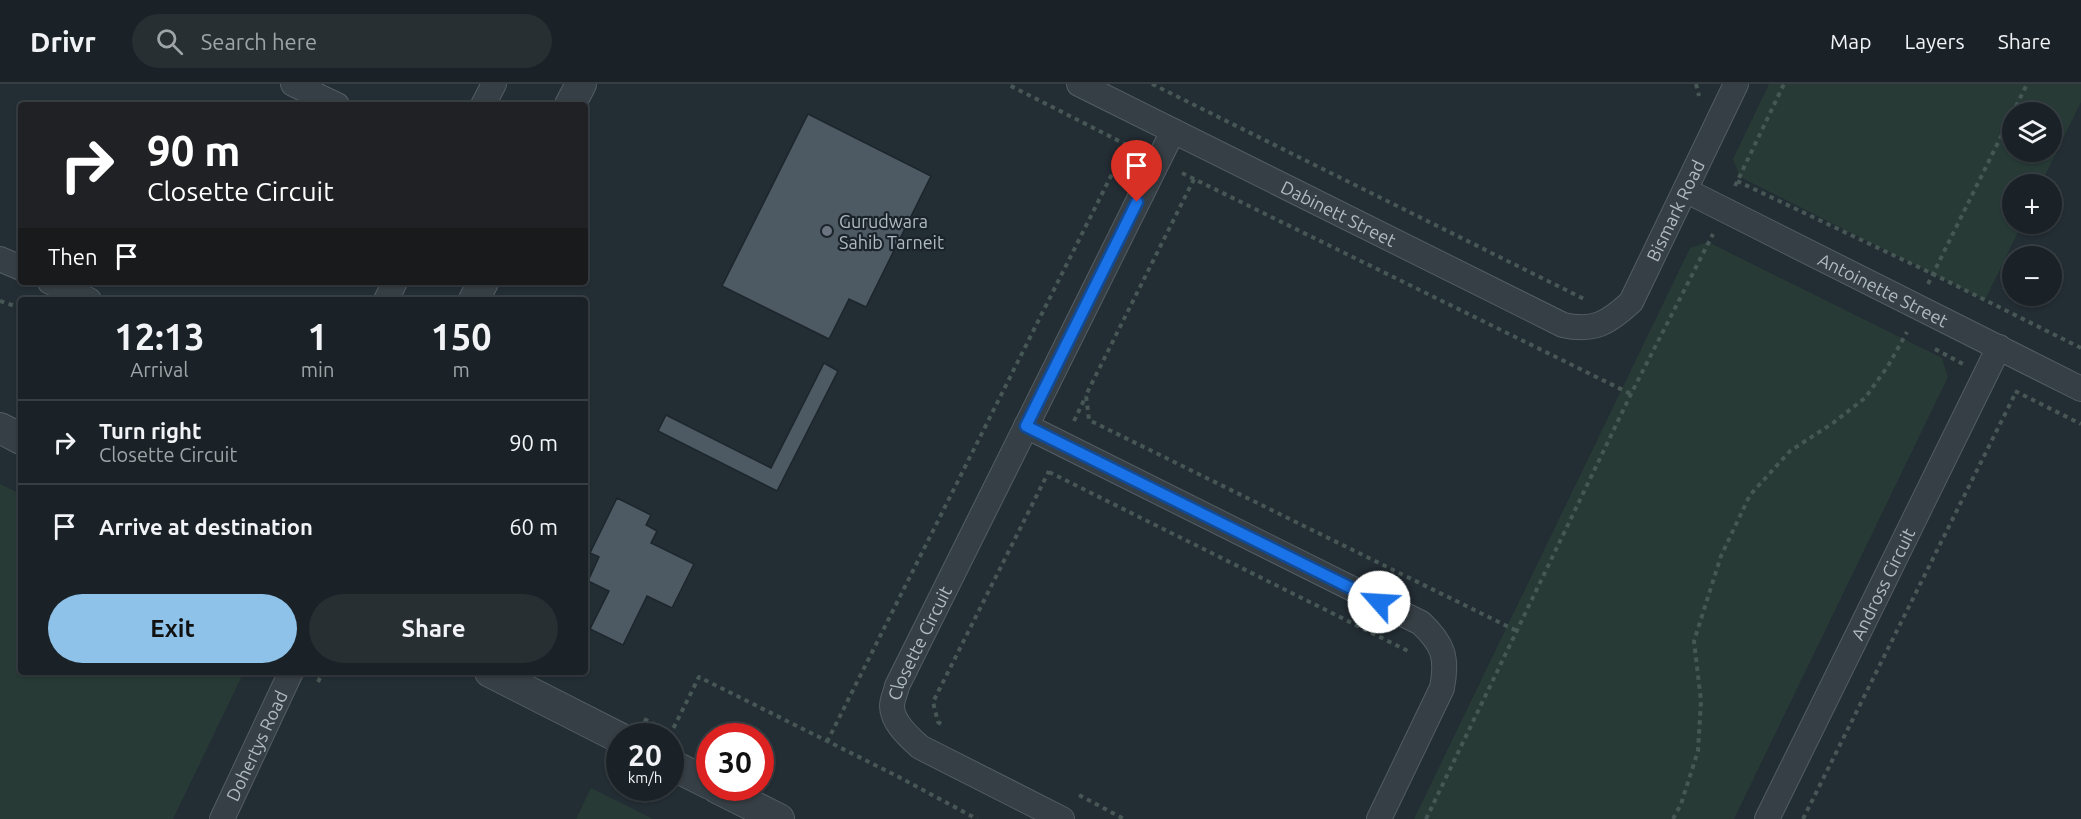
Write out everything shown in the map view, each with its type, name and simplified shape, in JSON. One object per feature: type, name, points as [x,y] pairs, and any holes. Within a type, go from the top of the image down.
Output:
[{"type":"street","points":[[293,84],[331,102]]},
{"type":"street","points":[[485,102],[494,84]]},
{"type":"street","points":[[572,102],[581,84]]},
{"type":"street","name":"Dabinett Street","points":[[1079,84],[1563,325],[1581,329],[1599,324]]},
{"type":"street","name":"Bismark Road","points":[[1599,324],[1616,316],[1631,302],[1736,84]]},
{"type":"street","name":"Closette Circuit","points":[[1062,819],[920,747],[896,720],[892,706],[897,686],[1173,131]]},
{"type":"street","name":"Antoinette Street","points":[[1685,190],[2081,388]]},
{"type":"street","points":[[0,258],[18,267]]},
{"type":"street","points":[[56,285],[82,297]]},
{"type":"street","name":"Andross Circuit","points":[[1767,819],[1999,347]]},
{"type":"street","points":[[1026,426],[1421,622],[1434,635],[1443,650],[1445,671],[1442,688],[1379,819]]},
{"type":"street","points":[[0,428],[18,437]]},
{"type":"street","name":"Dohertys Road","points":[[222,819],[290,675]]},
{"type":"street","points":[[496,675],[606,731]]},
{"type":"street","points":[[743,801],[779,819]]},
{"type":"path","points":[[1007,84],[1194,179],[1631,394]]},
{"type":"path","points":[[1152,84],[1585,299]]},
{"type":"path","points":[[1426,819],[1631,394],[1712,236],[1784,84]]},
{"type":"path","points":[[1673,819],[1681,804],[1698,751],[1701,701],[1694,641],[1722,556],[1750,495],[1791,451],[1865,398],[1888,366],[1906,334],[1933,274],[2027,84]]},
{"type":"path","points":[[827,742],[1125,144]]},
{"type":"path","points":[[1194,179],[1086,395],[1089,420],[1516,631]]},
{"type":"path","points":[[1737,181],[1933,274],[2081,348]]},
{"type":"path","points":[[0,301],[18,307]]},
{"type":"path","points":[[1803,819],[2016,392]]},
{"type":"path","points":[[948,728],[938,722],[933,702],[1049,472],[1416,655]]},
{"type":"path","points":[[641,717],[671,733],[699,677],[976,819]]},
{"type":"path","points":[[1073,792],[1124,819]]},
{"type":"green space","points":[[1769,84],[2081,84],[2081,102],[2062,141],[2062,102],[2002,102],[2002,162],[2052,162],[2046,174],[2002,174],[2002,234],[2017,234],[2011,246],[2002,246],[2002,265],[1985,300],[1740,177],[1733,159]]},
{"type":"green space","points":[[1708,242],[1942,358],[1948,377],[1734,819],[1414,819],[1690,248]]},
{"type":"green space","points":[[0,484],[18,493],[18,675],[240,675],[241,678],[173,819],[0,819]]},
{"type":"green space","points":[[591,788],[606,796],[606,801],[617,801],[653,819],[576,819]]},
{"type":"building","name":"Gurudwara Sahib Tarneit","points":[[808,114],[931,176],[866,307],[849,299],[829,339],[722,286]]},
{"type":"building","points":[[824,363],[838,371],[777,491],[658,431],[666,415],[771,468]]},
{"type":"building","points":[[617,498],[651,515],[646,525],[657,531],[651,543],[694,564],[672,608],[647,596],[623,645],[590,629],[609,591],[588,581],[599,557],[590,553]]},
{"type":"place","name":"Gurudwara Sahib Tarneit","points":[[827,231]]},
{"type":"route","points":[[1137,202],[1026,426],[1379,602]]}]
